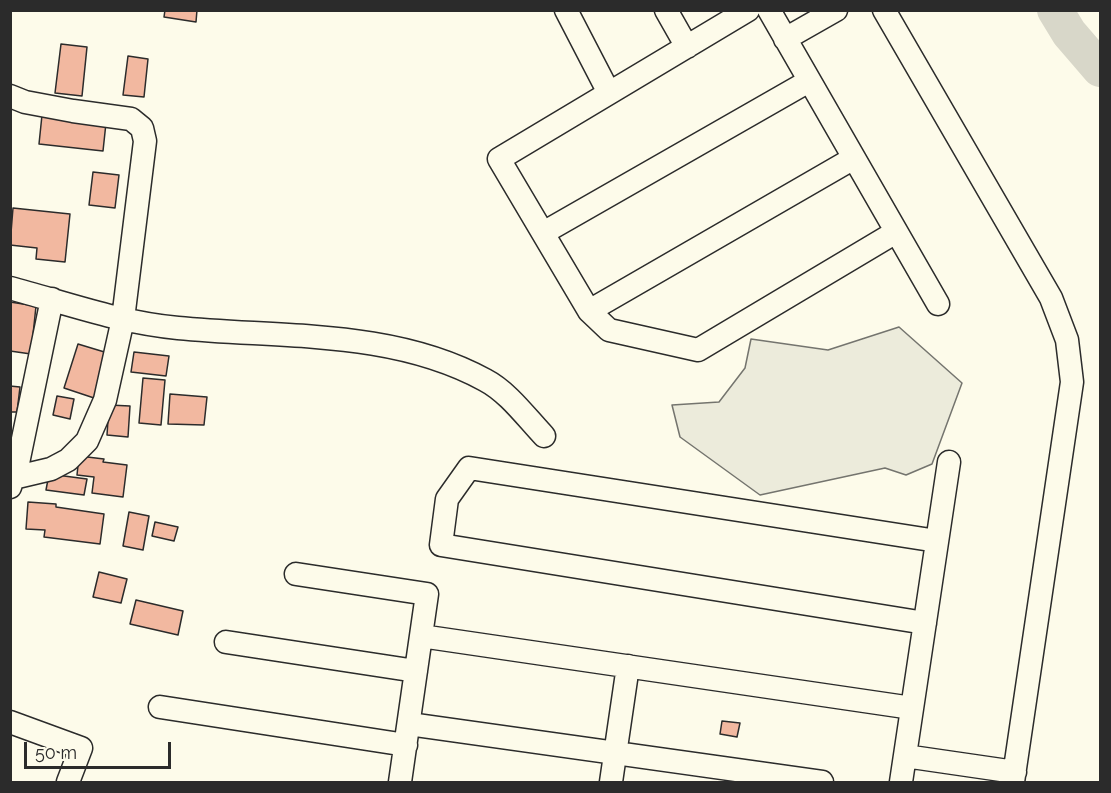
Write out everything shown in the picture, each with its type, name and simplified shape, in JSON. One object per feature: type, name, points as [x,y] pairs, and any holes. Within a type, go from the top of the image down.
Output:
[{"type":"street","points":[[566,10],[609,93]]},
{"type":"street","points":[[666,10],[687,47]]},
{"type":"street","points":[[748,10],[499,159],[589,311],[609,330],[698,350],[896,232]]},
{"type":"street","points":[[769,10],[938,304]]},
{"type":"street","points":[[785,39],[836,10]]},
{"type":"street","points":[[884,10],[1051,298],[1066,340],[1072,382],[1014,777],[905,756]]},
{"type":"street","points":[[543,233],[809,81]]},
{"type":"street","points":[[10,96],[25,102],[131,119],[142,128],[145,141],[123,319],[105,400],[87,441],[68,460],[51,469],[12,483]]},
{"type":"street","points":[[589,311],[854,158]]},
{"type":"street","points":[[10,288],[123,319],[178,328],[320,338],[376,345],[418,354],[487,380],[512,401],[544,436]]},
{"type":"street","points":[[12,483],[52,299]]},
{"type":"street","points":[[901,783],[949,462]]},
{"type":"street","points":[[925,623],[441,545],[447,499],[470,468],[937,541]]},
{"type":"street","points":[[296,574],[427,594],[400,783]]},
{"type":"street","points":[[421,636],[912,708]]},
{"type":"street","points":[[226,642],[416,671]]},
{"type":"street","points":[[611,783],[628,666]]},
{"type":"street","points":[[160,707],[407,734],[615,753],[822,783]]},
{"type":"street","points":[[10,722],[81,748],[68,783]]},
{"type":"shaded area","points":[[899,327],[962,383],[932,464],[906,475],[885,468],[760,495],[680,437],[672,405],[719,402],[745,368],[751,339],[828,350]]},
{"type":"building","points":[[165,10],[197,10],[196,22],[164,17]]},
{"type":"building","points":[[61,44],[87,47],[82,96],[55,93]]},
{"type":"building","points":[[128,56],[148,59],[144,97],[123,95]]},
{"type":"building","points":[[42,115],[106,123],[103,151],[39,144]]},
{"type":"building","points":[[93,172],[119,175],[115,208],[89,205]]},
{"type":"building","points":[[13,208],[70,214],[65,262],[36,259],[37,248],[10,245]]},
{"type":"building","points":[[10,302],[36,306],[31,354],[10,351]]},
{"type":"building","points":[[78,344],[111,354],[97,399],[64,388]]},
{"type":"building","points":[[134,352],[169,356],[166,376],[131,372]]},
{"type":"building","points":[[143,378],[165,380],[161,425],[139,423]]},
{"type":"building","points":[[10,386],[20,387],[17,412],[10,412]]},
{"type":"building","points":[[170,394],[207,397],[204,425],[168,424]]},
{"type":"building","points":[[57,396],[74,399],[70,419],[53,415]]},
{"type":"building","points":[[109,405],[130,406],[128,437],[107,435]]},
{"type":"building","points":[[79,456],[127,465],[123,497],[92,493],[94,477],[77,475]]},
{"type":"building","points":[[49,474],[87,479],[84,495],[46,490]]},
{"type":"building","points":[[28,502],[56,504],[56,507],[104,514],[100,544],[44,537],[45,530],[26,529]]},
{"type":"building","points":[[129,512],[149,516],[143,550],[123,546]]},
{"type":"building","points":[[155,522],[178,527],[174,541],[152,536]]},
{"type":"building","points":[[99,572],[127,579],[121,603],[93,597]]},
{"type":"building","points":[[136,600],[183,611],[178,635],[130,624]]},
{"type":"building","points":[[722,721],[740,723],[737,737],[720,734]]},
{"type":"waterway","points":[[1055,10],[1069,33],[1100,69]]}]
